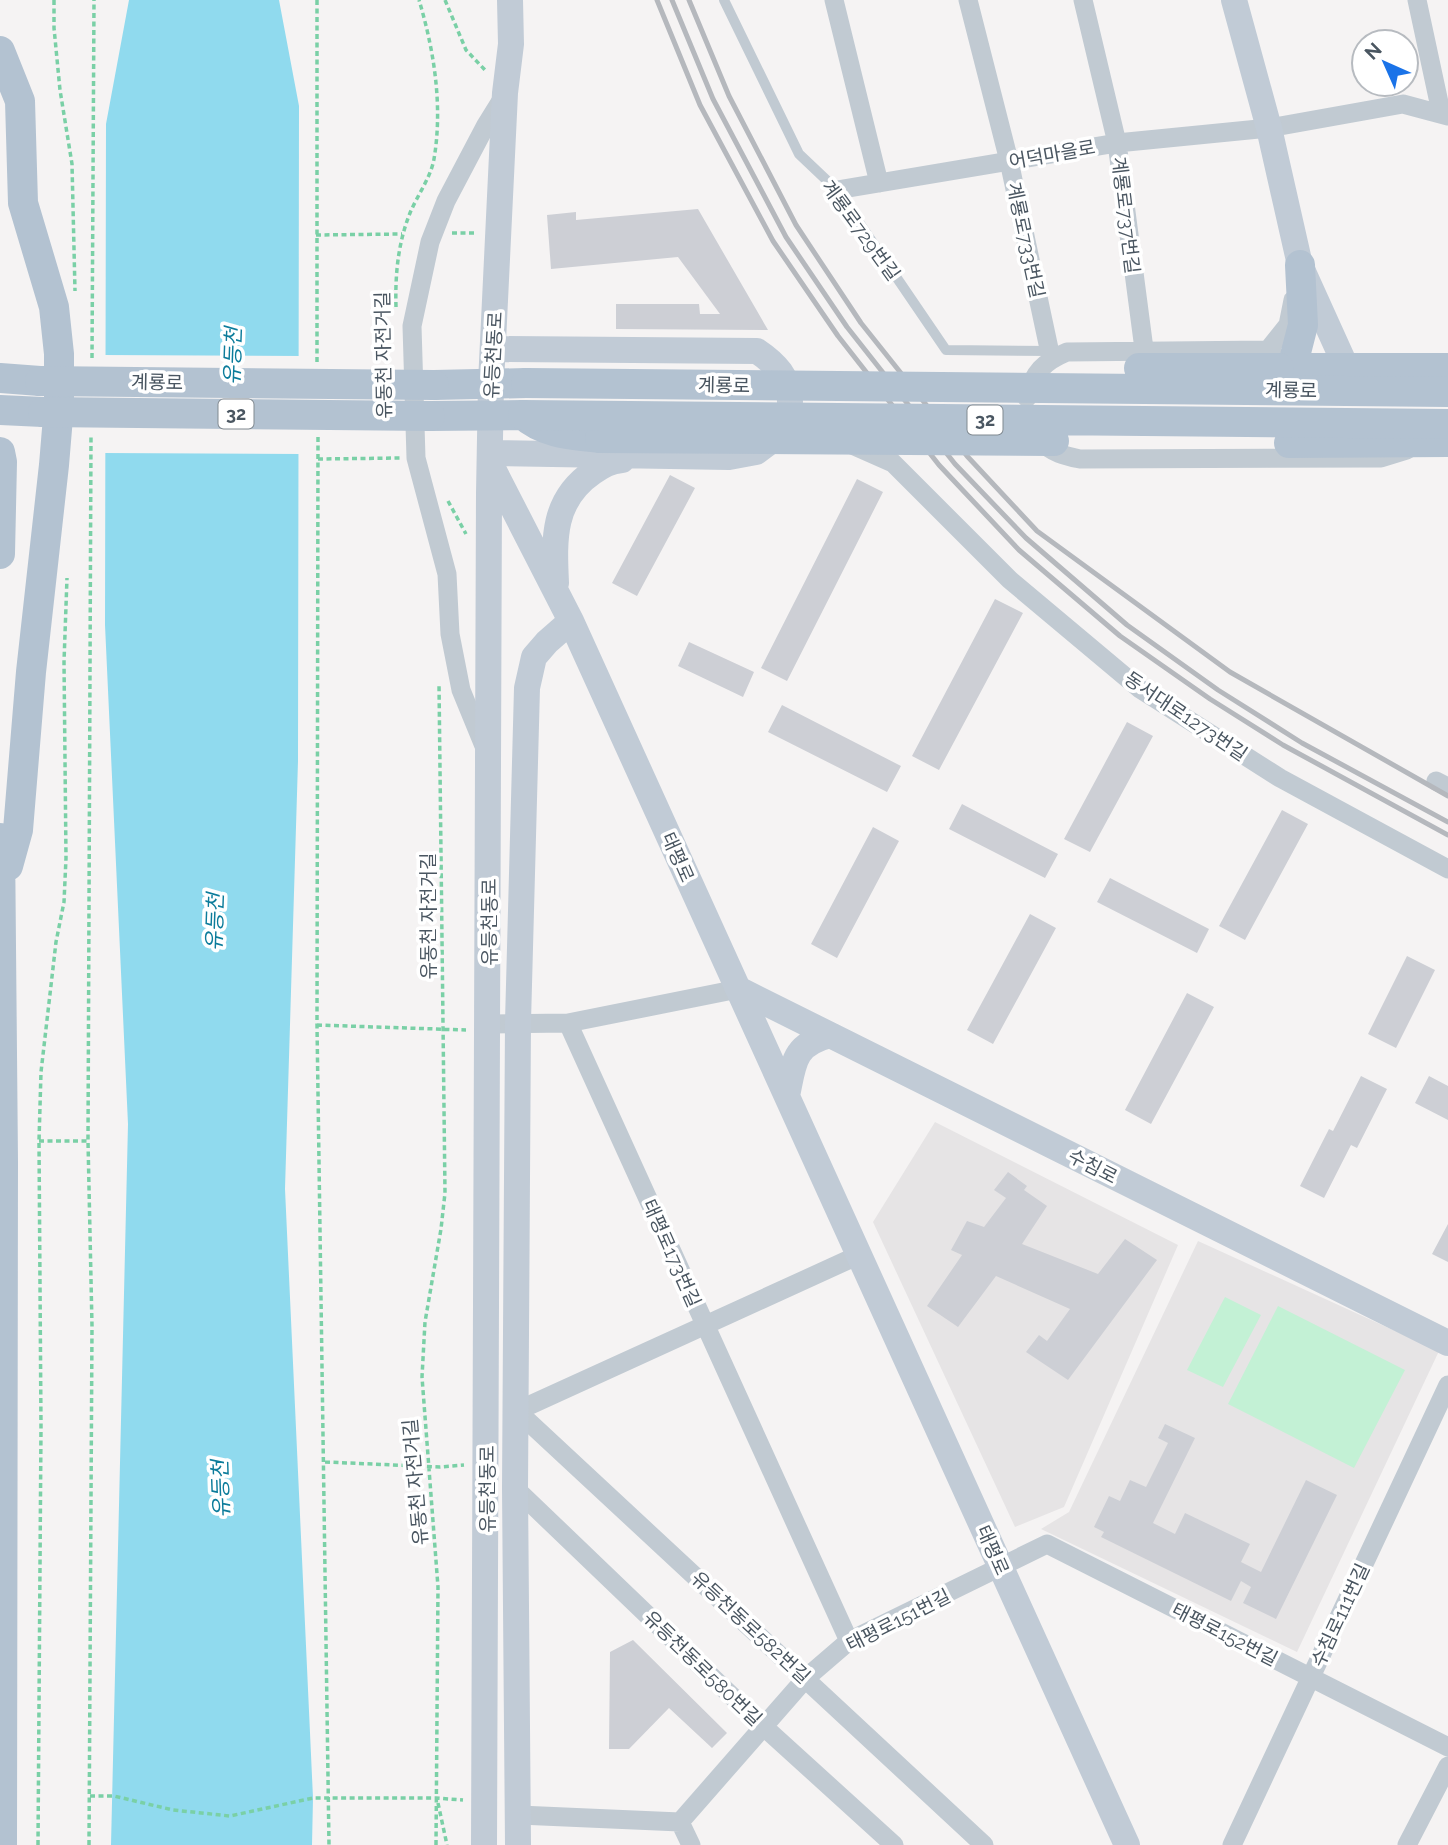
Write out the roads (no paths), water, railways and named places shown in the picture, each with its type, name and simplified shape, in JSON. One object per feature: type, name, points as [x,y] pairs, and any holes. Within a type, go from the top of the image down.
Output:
[{"type":"main road","name":"유등천동로","points":[[484,1845],[480,1027],[490,760],[490,416],[505,93],[511,44],[510,0]]},
{"type":"main road","points":[[1234,0],[1269,128],[1300,265],[1303,325],[1279,362]]},
{"type":"main road","points":[[0,51],[20,101],[23,204],[54,307],[59,354],[54,465],[31,672],[18,830],[1,894]]},
{"type":"main road","points":[[1300,265],[1347,369]]},
{"type":"main road","points":[[490,458],[729,457],[756,452],[770,444],[781,432],[789,415],[790,398],[787,381],[772,361],[757,351],[493,349]]},
{"type":"main road","points":[[526,383],[540,369],[1279,362],[1347,369],[1448,368]]},
{"type":"main road","name":"계룡로","points":[[0,379],[434,385],[526,383],[1448,392]]},
{"type":"main road","name":"계룡로","points":[[0,410],[523,415],[1442,436]]},
{"type":"main road","points":[[523,415],[534,425],[562,434],[600,438],[1289,443],[1442,436]]},
{"type":"main road","points":[[0,452],[0,554]]},
{"type":"main road","points":[[557,592],[554,544],[557,524],[566,498],[581,480],[609,461],[642,457]]},
{"type":"main road","name":"태평로","points":[[490,458],[571,621],[1127,1845]]},
{"type":"main road","name":"유등천동로","points":[[518,1845],[515,1488],[518,1022],[527,688],[534,657],[571,621]]},
{"type":"main road","points":[[0,838],[3,1162],[2,1845]]},
{"type":"main road","name":"수침로","points":[[738,989],[1448,1343]]},
{"type":"main road","points":[[787,1096],[794,1061],[810,1041],[830,1035]]},
{"type":"street","points":[[834,0],[879,183]]},
{"type":"street","name":"계룡로733번길","points":[[968,0],[1009,161],[1052,358]]},
{"type":"street","name":"계룡로737번길","points":[[1083,0],[1117,142],[1144,349]]},
{"type":"street","points":[[1416,0],[1444,114]]},
{"type":"street","points":[[490,760],[461,690],[450,634],[447,574],[416,458],[412,326],[430,242],[446,201],[505,93]]},
{"type":"street","name":"어덕마을로","points":[[837,190],[1117,142],[1269,128],[1403,104],[1444,114]]},
{"type":"street","points":[[1279,362],[1144,349],[1052,358],[1030,385],[1026,402],[1028,419],[1035,435],[1047,448],[1071,457],[1381,458],[1442,436]]},
{"type":"street","name":"동서대로1273번길","points":[[789,415],[893,463],[1010,580],[1140,689],[1280,778],[1448,869]]},
{"type":"street","points":[[480,1027],[518,1022],[568,1023],[738,989]]},
{"type":"street","name":"태평로173번길","points":[[568,1023],[849,1641]]},
{"type":"street","points":[[517,1411],[859,1255]]},
{"type":"street","name":"수침로111번길","points":[[1232,1845],[1448,1385]]},
{"type":"street","name":"유등천동로582번길","points":[[517,1411],[984,1845]]},
{"type":"street","name":"유등천동로580번길","points":[[515,1488],[763,1726],[894,1845]]},
{"type":"street","name":"태평로152번길","points":[[1001,1568],[1048,1544],[1448,1747]]},
{"type":"street","name":"태평로151번길","points":[[680,1822],[807,1678],[849,1641],[1001,1568]]},
{"type":"street","points":[[1407,1845],[1448,1766]]},
{"type":"street","points":[[519,1815],[680,1822],[691,1845]]},
{"type":"lane","name":"계룡로729번길","points":[[724,0],[799,154],[837,190],[946,350],[1052,358]]},
{"type":"water","name":"유등천","points":[[129,0],[279,0],[299,106],[298,761],[285,1189],[313,1798],[312,1845],[111,1845],[128,1124],[105,625],[106,124]]},
{"type":"railway","points":[[657,0],[700,105],[773,241],[838,336],[939,465],[1019,550],[1120,636],[1210,699],[1283,745],[1448,835]]},
{"type":"railway","points":[[672,0],[713,99],[786,237],[847,327],[955,464],[1026,538],[1127,625],[1218,690],[1302,743],[1448,822]]},
{"type":"railway","points":[[689,0],[729,96],[796,225],[861,323],[967,456],[1037,531],[1230,672],[1448,796]]}]
